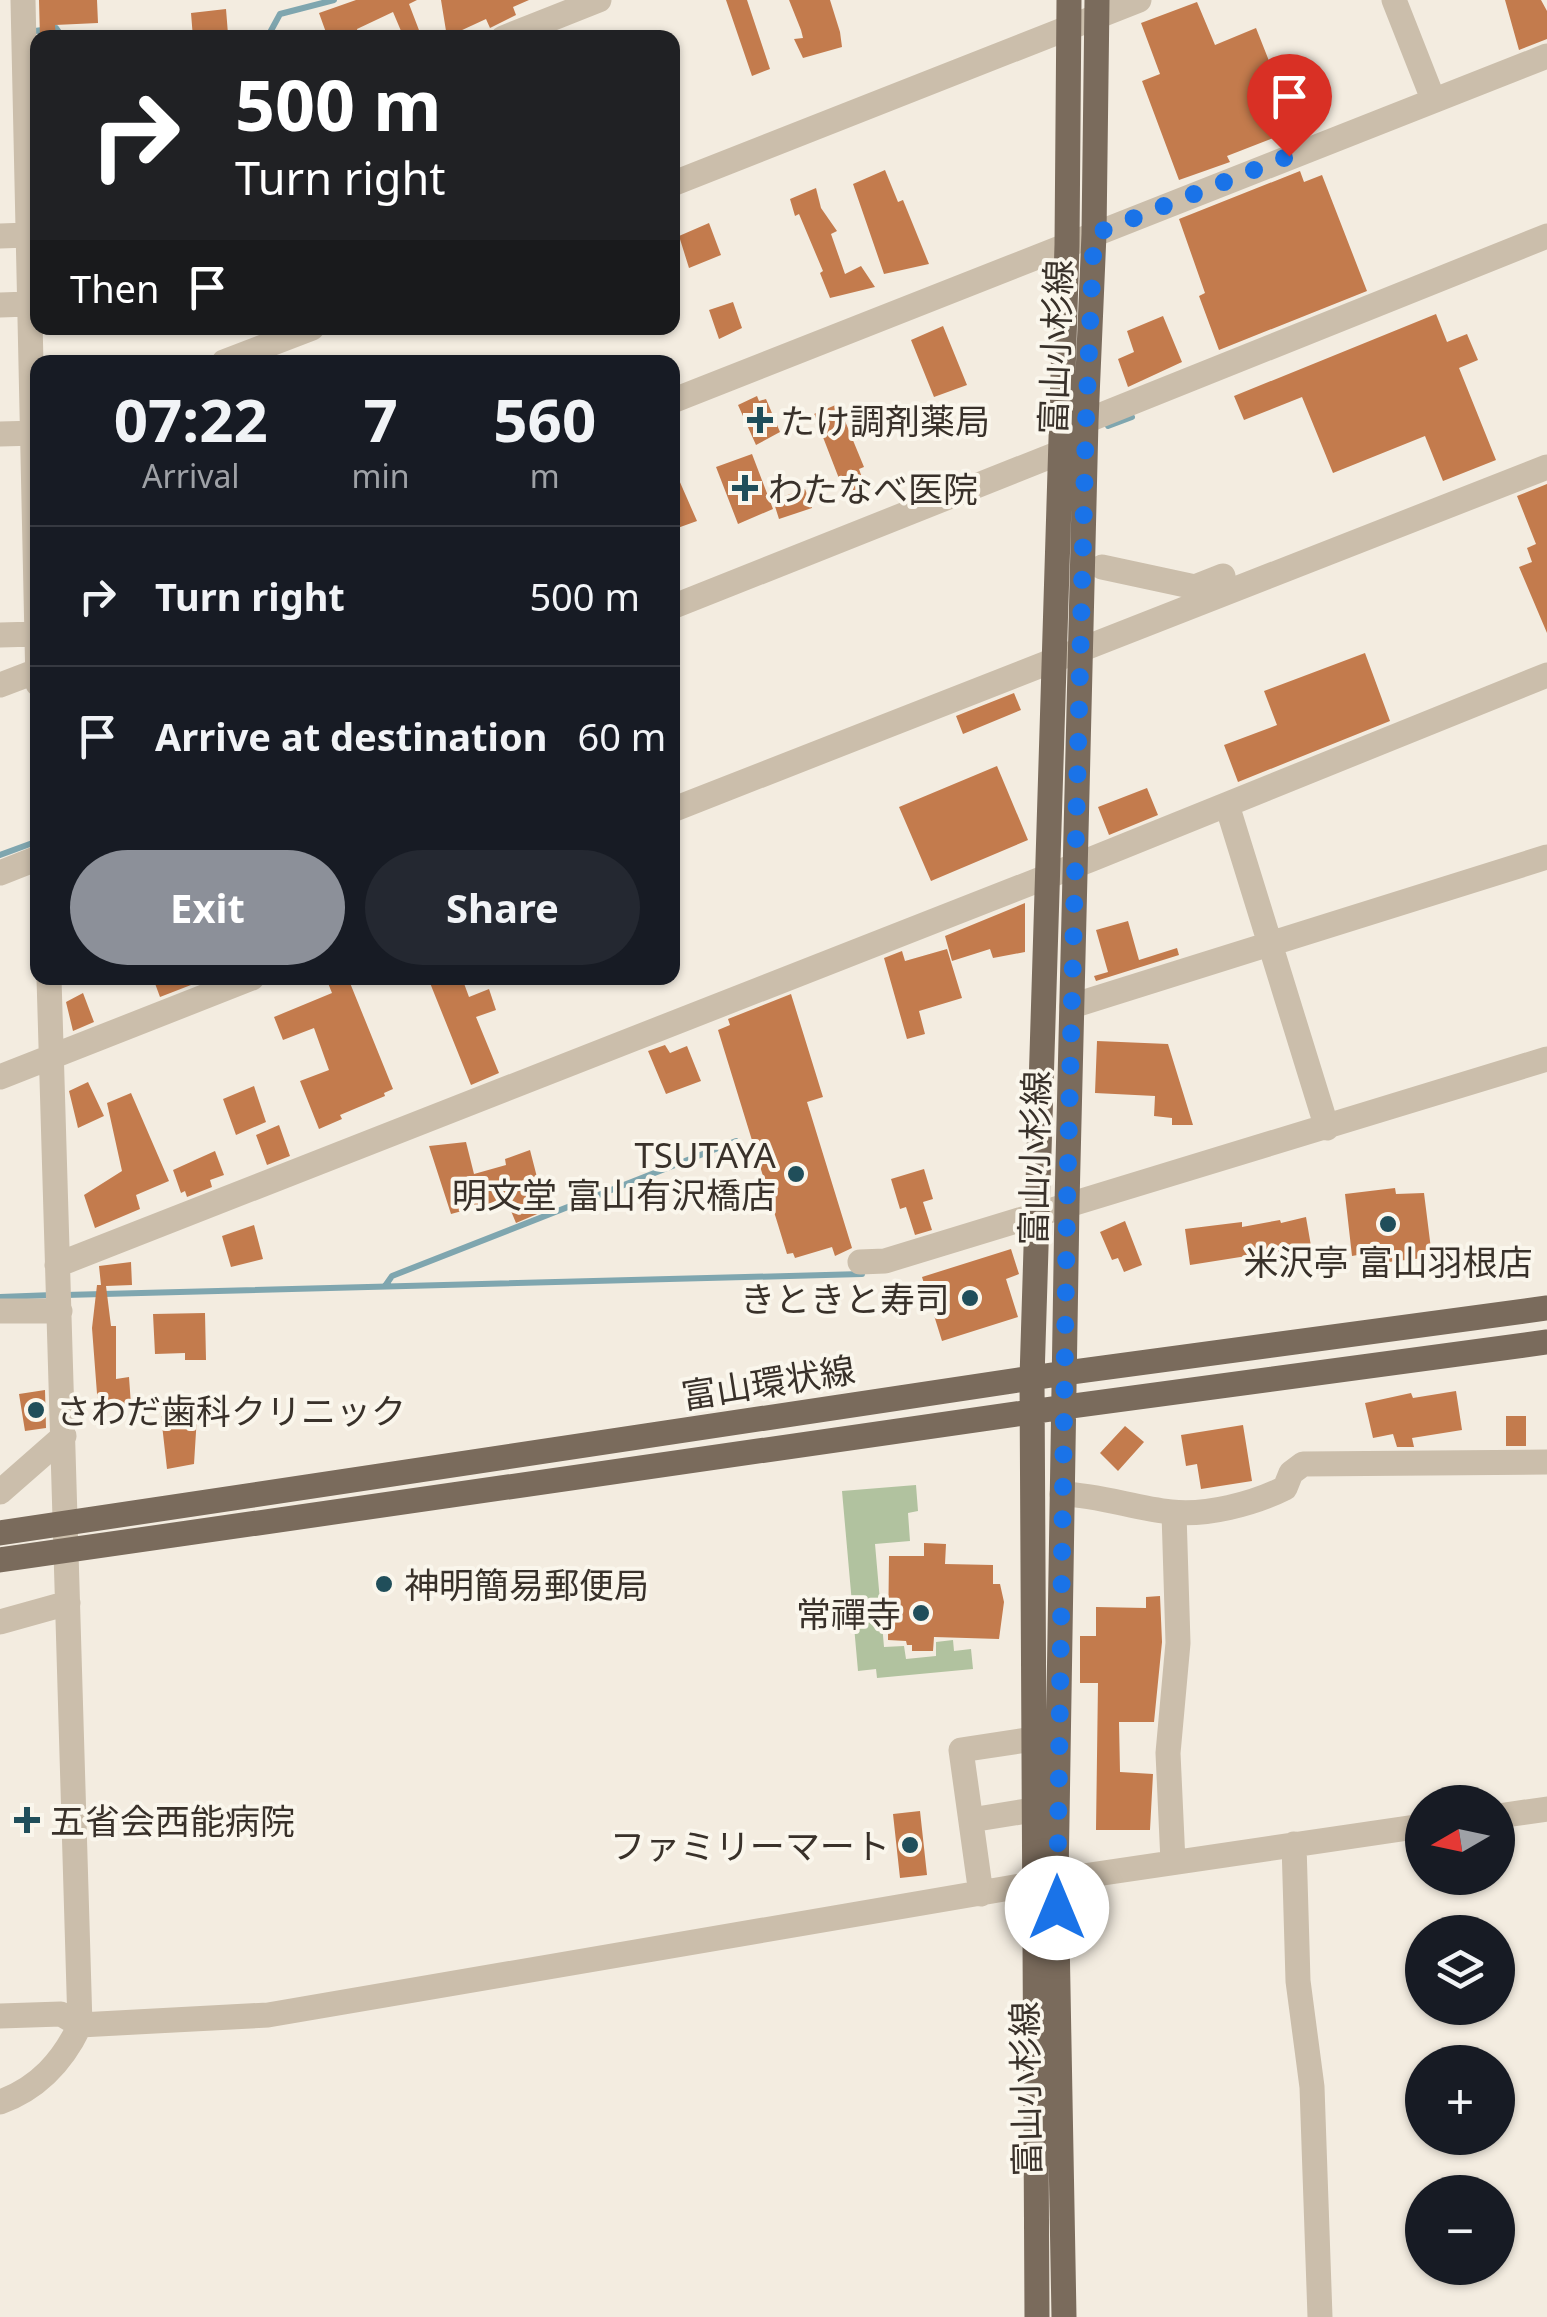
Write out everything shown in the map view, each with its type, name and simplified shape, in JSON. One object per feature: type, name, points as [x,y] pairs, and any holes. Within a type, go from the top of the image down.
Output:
[{"type":"main road","name":"富山小杉線","points":[[1064,2317],[1044,1882],[1033,1810],[1032,1378],[1067,245],[1069,0]]},
{"type":"main road","name":"富山小杉線","points":[[1038,2317],[1044,1882],[1066,1373],[1097,8]]},
{"type":"main road","name":"富山環状線","points":[[0,1533],[1066,1373],[1547,1308]]},
{"type":"main road","name":"富山環状線","points":[[0,1560],[1547,1342]]},
{"type":"street","points":[[24,0],[12,39],[30,217]]},
{"type":"street","points":[[523,30],[599,0]]},
{"type":"street","points":[[680,181],[1068,27],[1097,8],[1138,0]]},
{"type":"street","points":[[1394,0],[1433,99]]},
{"type":"street","points":[[680,398],[1547,56]]},
{"type":"street","points":[[0,236],[30,227]]},
{"type":"street","points":[[1086,421],[1547,236]]},
{"type":"street","points":[[30,266],[30,330]]},
{"type":"street","points":[[0,304],[29,304]]},
{"type":"street","points":[[242,355],[294,335]]},
{"type":"street","points":[[0,434],[30,433]]},
{"type":"street","points":[[680,605],[1059,452]]},
{"type":"street","points":[[680,807],[1083,649],[1505,466]]},
{"type":"street","points":[[1102,567],[1196,587],[1235,580],[1547,467]]},
{"type":"street","points":[[0,635],[30,634]]},
{"type":"street","points":[[0,685],[30,674]]},
{"type":"street","points":[[56,1266],[1547,675]]},
{"type":"street","points":[[1227,805],[1327,1128]]},
{"type":"street","points":[[1072,1006],[1547,857]]},
{"type":"street","points":[[0,873],[30,861]]},
{"type":"street","points":[[0,2102],[44,2078],[67,2052],[80,2024],[49,985]]},
{"type":"street","points":[[0,1077],[234,985]]},
{"type":"street","points":[[860,1262],[885,1261],[1547,1059]]},
{"type":"street","points":[[0,1312],[60,1312]]},
{"type":"street","points":[[0,1492],[64,1436]]},
{"type":"street","points":[[1062,1494],[1174,1512],[1218,1509],[1273,1494],[1285,1488],[1291,1473],[1303,1464],[1547,1462]]},
{"type":"street","points":[[1173,1862],[1168,1753],[1178,1643],[1174,1512]]},
{"type":"street","points":[[0,1622],[68,1602]]},
{"type":"street","points":[[981,1894],[961,1750],[1033,1739]]},
{"type":"street","points":[[1515,1814],[1547,1809]]},
{"type":"street","points":[[971,1820],[1033,1810]]},
{"type":"street","points":[[0,2016],[60,2014],[80,2024],[268,2014],[1044,1882],[1405,1828]]},
{"type":"street","points":[[1294,1844],[1298,1981],[1312,2087],[1320,2317]]},
{"type":"green space","points":[[916,1485],[918,1511],[908,1513],[910,1541],[875,1544],[884,1647],[904,1646],[906,1659],[936,1656],[936,1642],[953,1640],[954,1651],[971,1649],[973,1669],[877,1678],[876,1669],[858,1671],[842,1491]]},
{"type":"building","points":[[39,0],[97,0],[98,23],[55,25],[55,30],[40,30]]},
{"type":"building","points":[[356,0],[417,0],[409,4],[419,30],[401,30],[393,12],[357,30],[325,30],[319,13]]},
{"type":"building","points":[[441,0],[529,0],[513,7],[516,15],[490,28],[486,19],[462,30],[446,30]]},
{"type":"building","points":[[726,0],[747,0],[770,69],[752,76]]},
{"type":"building","points":[[789,0],[830,0],[842,47],[803,58],[794,39],[803,38]]},
{"type":"building","points":[[1505,0],[1541,0],[1547,11],[1547,39],[1519,50]]},
{"type":"building","points":[[1197,2],[1215,45],[1256,28],[1296,129],[1227,156],[1230,162],[1179,180],[1142,81],[1160,74],[1141,23]]},
{"type":"building","points":[[226,9],[228,30],[192,30],[191,13]]},
{"type":"building","points":[[885,170],[898,202],[903,200],[929,264],[884,274],[853,184]]},
{"type":"building","points":[[1300,171],[1304,182],[1322,175],[1367,291],[1219,350],[1199,296],[1205,293],[1179,219]]},
{"type":"building","points":[[816,188],[821,208],[837,231],[831,234],[845,274],[861,266],[875,287],[830,298],[820,273],[823,271],[790,199]]},
{"type":"building","points":[[709,223],[721,255],[689,268],[680,236]]},
{"type":"building","points":[[733,302],[742,328],[719,339],[709,310]]},
{"type":"building","points":[[1436,314],[1447,342],[1467,334],[1478,360],[1459,368],[1496,460],[1443,481],[1425,436],[1333,473],[1302,397],[1244,420],[1234,396]]},
{"type":"building","points":[[1163,316],[1182,362],[1128,387],[1118,359],[1134,352],[1127,331]]},
{"type":"building","points":[[943,326],[967,385],[934,397],[911,340]]},
{"type":"building","name":"たけ調剤薬局","points":[[757,396],[759,401],[766,399],[780,432],[756,445],[738,405]]},
{"type":"building","points":[[838,404],[864,467],[859,469],[865,486],[845,494],[814,414]]},
{"type":"building","name":"わたなべ医院","points":[[752,454],[773,509],[738,524],[716,467]]},
{"type":"building","points":[[680,482],[697,521],[680,527]]},
{"type":"building","points":[[1547,484],[1547,633],[1519,567],[1532,562],[1527,548],[1536,544],[1517,496]]},
{"type":"building","points":[[805,489],[812,508],[779,519],[773,500]]},
{"type":"building","points":[[1365,653],[1390,721],[1238,782],[1224,745],[1277,725],[1264,691]]},
{"type":"building","points":[[1014,693],[1021,710],[963,734],[956,716]]},
{"type":"building","points":[[997,766],[1028,840],[931,881],[899,807]]},
{"type":"building","points":[[1147,788],[1158,815],[1109,835],[1098,807]]},
{"type":"building","points":[[1025,903],[1025,952],[993,958],[990,949],[952,961],[945,936]]},
{"type":"building","points":[[1128,921],[1139,960],[1177,948],[1179,955],[1096,981],[1094,976],[1108,972],[1096,930]]},
{"type":"building","points":[[947,949],[962,998],[919,1011],[925,1034],[907,1039],[884,958],[902,951],[905,961]]},
{"type":"building","points":[[156,985],[191,985],[160,997]]},
{"type":"building","points":[[329,985],[351,985],[393,1089],[319,1129],[300,1081],[329,1070],[314,1028],[283,1040],[274,1017],[332,993]]},
{"type":"building","points":[[431,985],[465,985],[469,997],[489,989],[496,1010],[476,1017],[499,1073],[471,1085]]},
{"type":"building","points":[[83,993],[94,1022],[73,1031],[66,1002]]},
{"type":"building","name":"TSUTAYA 明文堂 富山有沢橋店","points":[[791,994],[823,1097],[807,1102],[852,1248],[835,1256],[832,1247],[795,1258],[793,1253],[787,1254],[718,1030],[730,1025],[728,1019]]},
{"type":"building","points":[[1097,1041],[1168,1044],[1193,1125],[1172,1125],[1172,1118],[1154,1116],[1155,1096],[1095,1093]]},
{"type":"building","points":[[665,1045],[670,1053],[687,1046],[701,1081],[666,1094],[648,1051]]},
{"type":"building","points":[[88,1082],[104,1116],[78,1128],[69,1091]]},
{"type":"building","points":[[254,1086],[266,1122],[236,1135],[223,1099]]},
{"type":"building","points":[[131,1093],[169,1181],[136,1195],[140,1209],[95,1228],[84,1195],[122,1171],[107,1103]]},
{"type":"building","points":[[279,1125],[290,1156],[267,1165],[256,1135]]},
{"type":"building","points":[[466,1142],[474,1174],[506,1165],[505,1159],[530,1150],[539,1185],[552,1192],[542,1212],[516,1223],[506,1199],[451,1214],[429,1146]]},
{"type":"building","points":[[215,1151],[224,1175],[210,1180],[212,1187],[187,1197],[185,1191],[181,1193],[173,1170]]},
{"type":"building","points":[[924,1169],[933,1199],[923,1202],[932,1230],[915,1235],[906,1207],[900,1209],[891,1179]]},
{"type":"building","name":"米沢亭 富山羽根店","points":[[1395,1188],[1396,1194],[1424,1193],[1432,1257],[1371,1264],[1369,1253],[1352,1256],[1345,1194]]},
{"type":"building","points":[[1306,1217],[1311,1246],[1190,1265],[1185,1229],[1242,1222],[1242,1227]]},
{"type":"building","points":[[1125,1221],[1142,1265],[1124,1272],[1118,1258],[1112,1260],[1100,1232]]},
{"type":"building","points":[[254,1225],[263,1259],[231,1267],[222,1236]]},
{"type":"building","name":"きときと寿司","points":[[1011,1249],[1019,1274],[1006,1279],[1018,1317],[942,1341],[922,1277]]},
{"type":"building","points":[[131,1262],[132,1285],[106,1286],[111,1326],[116,1326],[116,1379],[129,1377],[131,1405],[98,1407],[92,1328],[97,1285],[101,1285],[99,1266]]},
{"type":"building","points":[[205,1313],[206,1360],[185,1360],[185,1353],[155,1354],[153,1314]]},
{"type":"building","name":"さわだ歯科クリニック","points":[[45,1390],[46,1428],[25,1431],[19,1394]]},
{"type":"building","points":[[1456,1391],[1462,1430],[1412,1438],[1414,1447],[1397,1447],[1393,1434],[1373,1438],[1365,1403],[1411,1393],[1413,1398]]},
{"type":"building","points":[[161,1416],[197,1416],[194,1464],[167,1469]]},
{"type":"building","points":[[1506,1416],[1526,1416],[1526,1446],[1506,1446]]},
{"type":"building","points":[[1243,1425],[1252,1481],[1201,1489],[1197,1464],[1186,1466],[1181,1435]]},
{"type":"building","points":[[1125,1426],[1144,1442],[1118,1471],[1100,1453]]},
{"type":"building","name":"常禪寺","points":[[924,1543],[946,1544],[945,1564],[993,1565],[993,1584],[1000,1584],[1004,1602],[999,1639],[934,1637],[933,1651],[912,1651],[912,1645],[906,1641],[888,1640],[889,1556],[924,1556]]},
{"type":"building","points":[[1160,1596],[1162,1642],[1154,1722],[1119,1722],[1120,1772],[1153,1774],[1150,1830],[1096,1830],[1098,1683],[1080,1683],[1080,1636],[1096,1636],[1096,1607],[1146,1608],[1146,1597]]},
{"type":"building","name":"ファミリーマート","points":[[920,1811],[927,1875],[900,1878],[893,1814]]},
{"type":"waterway","points":[[271,30],[280,14],[334,0]]},
{"type":"waterway","points":[[42,30],[57,30]]},
{"type":"waterway","points":[[1108,426],[1132,417]]},
{"type":"waterway","points":[[0,855],[30,844]]},
{"type":"waterway","points":[[385,1286],[392,1276],[736,1141]]},
{"type":"waterway","points":[[65,1295],[862,1274]]},
{"type":"waterway","points":[[0,1297],[53,1295]]},
{"type":"place","name":"たけ調剤薬局","points":[[760,420]]},
{"type":"place","name":"わたなべ医院","points":[[745,488]]},
{"type":"place","name":"TSUTAYA 明文堂 富山有沢橋店","points":[[796,1174]]},
{"type":"place","name":"米沢亭 富山羽根店","points":[[1388,1224]]},
{"type":"place","name":"きときと寿司","points":[[970,1298]]},
{"type":"place","name":"さわだ歯科クリニック","points":[[36,1410]]},
{"type":"place","name":"神明簡易郵便局","points":[[384,1584]]},
{"type":"place","name":"常禪寺","points":[[921,1613]]},
{"type":"place","name":"五省会西能病院","points":[[27,1820]]},
{"type":"place","name":"ファミリーマート","points":[[910,1845]]},
{"type":"route","points":[[1057,1908],[1067,1204],[1094,234],[1289,156]]}]
